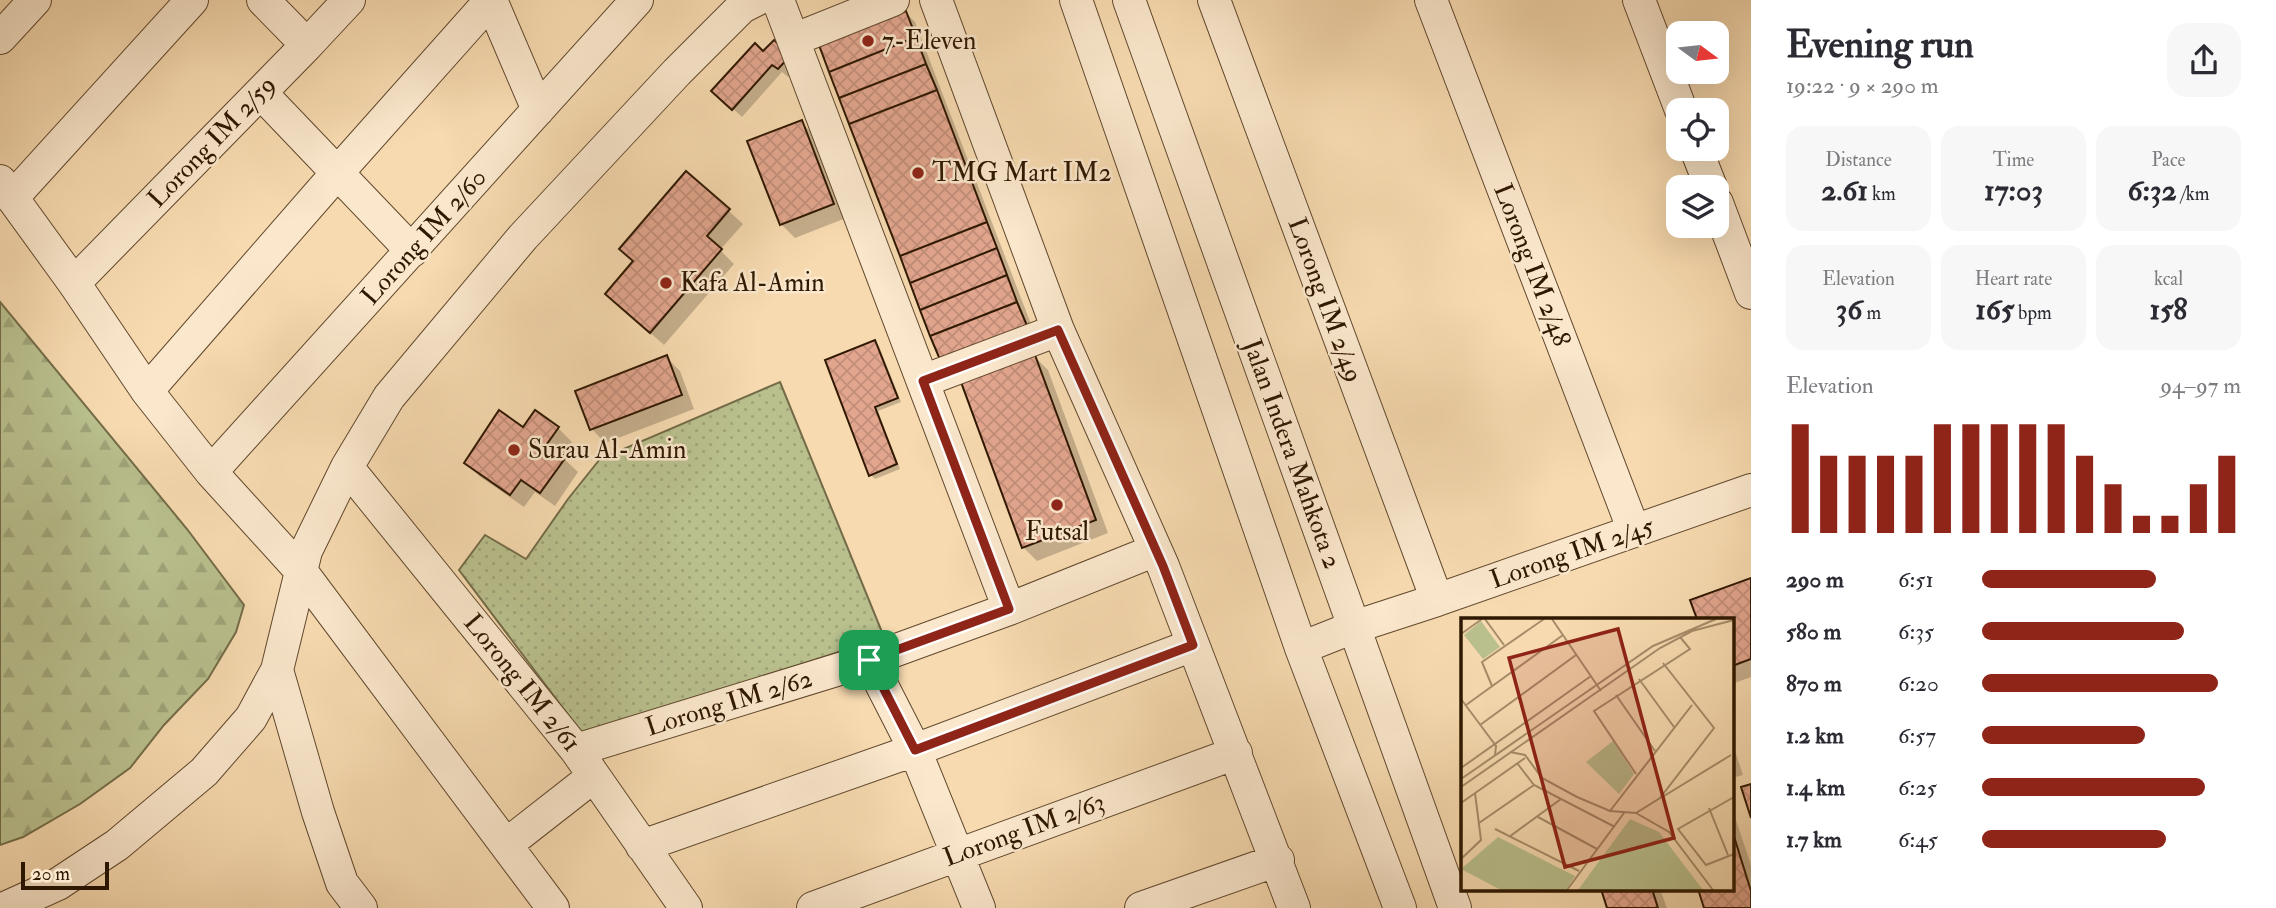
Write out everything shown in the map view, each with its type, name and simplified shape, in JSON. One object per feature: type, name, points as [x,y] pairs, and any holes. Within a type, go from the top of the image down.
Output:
[{"type":"street","points":[[0,38],[34,0]]},
{"type":"street","points":[[192,0],[6,190],[148,391],[211,472],[301,571],[553,908]]},
{"type":"street","points":[[262,0],[307,45]]},
{"type":"street","name":"Lorong IM 2/59","points":[[74,284],[349,0]]},
{"type":"street","points":[[148,391],[491,0],[538,110]]},
{"type":"street","points":[[5,908],[58,884],[117,845],[204,772],[251,718],[278,670],[306,551],[347,467],[389,397],[523,237],[677,72],[742,7],[756,0]]},
{"type":"street","points":[[778,0],[1009,609]]},
{"type":"street","points":[[793,40],[893,0]]},
{"type":"street","points":[[936,0],[1058,330],[1156,550],[1278,860],[1294,908]]},
{"type":"street","name":"Jalan Indera Mahkota 2","points":[[1076,0],[1301,648],[1400,908]]},
{"type":"street","name":"Jalan Indera Mahkota 2","points":[[1129,0],[1455,908]]},
{"type":"street","name":"Lorong IM 2/49","points":[[1214,0],[1437,600]]},
{"type":"street","name":"Lorong IM 2/48","points":[[1431,0],[1634,531]]},
{"type":"street","points":[[1639,0],[1676,98]]},
{"type":"street","name":"Lorong IM 2/60","points":[[211,472],[538,110],[627,4]]},
{"type":"street","points":[[261,93],[412,251]]},
{"type":"street","points":[[1729,235],[1751,293]]},
{"type":"street","points":[[923,381],[1058,330]]},
{"type":"street","name":"Lorong IM 2/61","points":[[347,467],[576,750],[686,908]]},
{"type":"street","name":"Lorong IM 2/45","points":[[1301,648],[1354,627],[1751,490]]},
{"type":"street","name":"Lorong IM 2/62","points":[[576,750],[869,660],[1009,609],[1156,550]]},
{"type":"street","points":[[642,846],[915,750],[1193,645]]},
{"type":"street","points":[[869,660],[915,750],[979,908]]},
{"type":"street","points":[[278,670],[318,812],[346,895],[361,908]]},
{"type":"street","name":"Lorong IM 2/63","points":[[813,908],[1236,753]]},
{"type":"street","points":[[507,844],[594,776]]},
{"type":"street","points":[[1141,908],[1278,860]]},
{"type":"green space","points":[[0,302],[187,529],[244,605],[236,632],[208,679],[164,725],[130,768],[80,804],[23,837],[0,845]]},
{"type":"green space","points":[[780,382],[884,637],[584,736],[459,570],[485,535],[526,559],[600,459]]},
{"type":"building","name":"7-Eleven","points":[[906,11],[916,37],[829,72],[819,45]]},
{"type":"building","points":[[916,37],[926,64],[839,98],[829,72]]},
{"type":"building","points":[[774,40],[791,55],[778,69],[772,65],[732,110],[711,91],[755,43],[763,51]]},
{"type":"building","points":[[926,64],[937,90],[849,124],[839,98]]},
{"type":"building","name":"TMG Mart IM2","points":[[937,90],[987,222],[900,256],[849,124]]},
{"type":"building","points":[[802,120],[834,204],[780,225],[747,141]]},
{"type":"building","points":[[686,171],[730,209],[707,236],[722,249],[650,333],[605,294],[633,261],[619,249]]},
{"type":"building","points":[[987,222],[997,248],[910,283],[900,256]]},
{"type":"building","points":[[997,248],[1007,275],[920,310],[910,283]]},
{"type":"building","points":[[1007,275],[1017,302],[930,336],[920,310]]},
{"type":"building","points":[[1017,302],[1028,328],[941,362],[930,336]]},
{"type":"building","points":[[875,340],[898,398],[875,407],[897,464],[869,476],[825,360]]},
{"type":"building","points":[[667,355],[682,395],[590,430],[575,391]]},
{"type":"building","points":[[1035,355],[1096,520],[1022,548],[961,382]]},
{"type":"building","name":"Surau Al-Amin","points":[[499,410],[523,427],[535,410],[559,427],[547,444],[566,457],[540,493],[521,480],[510,495],[464,463]]},
{"type":"building","points":[[1751,578],[1751,659],[1734,665],[1734,618],[1697,618],[1690,600]]},
{"type":"building","points":[[1751,784],[1751,818],[1741,787]]},
{"type":"building","points":[[1734,836],[1751,891],[1751,908],[1704,908],[1698,890],[1734,890]]},
{"type":"building","points":[[1601,890],[1652,890],[1658,908],[1607,908]]},
{"type":"place","name":"7-Eleven","points":[[868,41]]},
{"type":"place","name":"TMG Mart IM2","points":[[918,173]]},
{"type":"place","name":"Kafa Al-Amin","points":[[666,283]]},
{"type":"place","name":"Surau Al-Amin","points":[[514,450]]},
{"type":"place","name":"Futsal","points":[[1057,505]]},
{"type":"route","points":[[1058,330],[1163,566],[1193,645],[915,750],[869,660],[1009,609],[923,381],[1058,330]]}]
